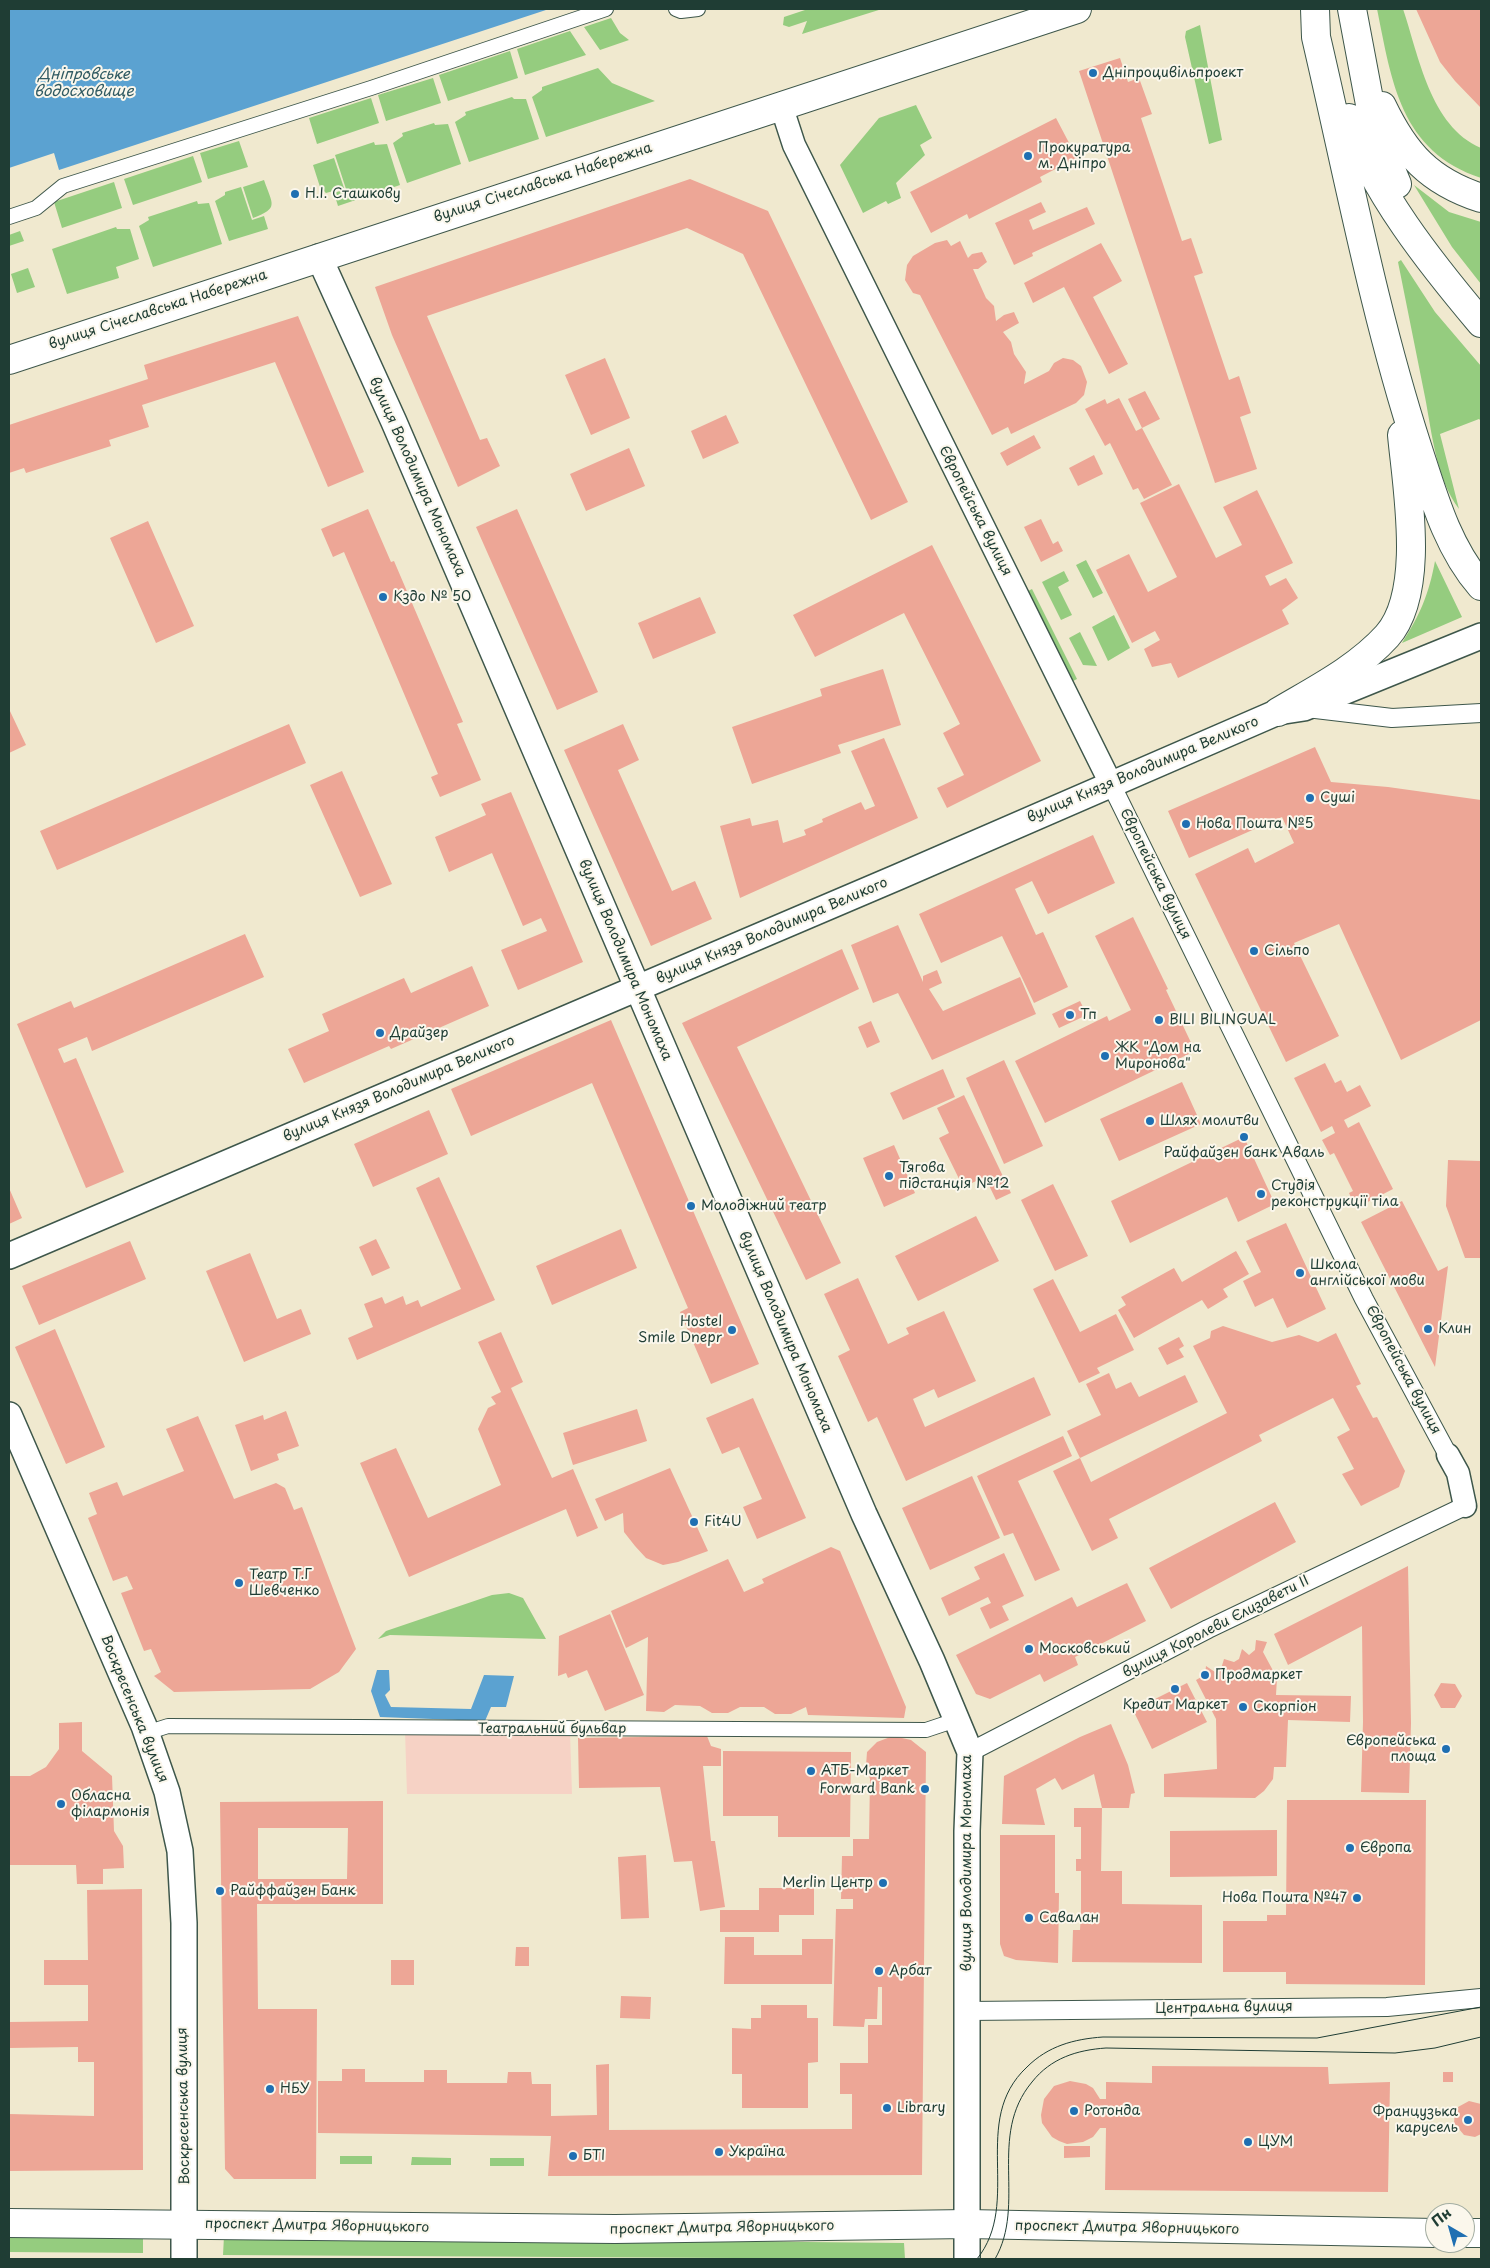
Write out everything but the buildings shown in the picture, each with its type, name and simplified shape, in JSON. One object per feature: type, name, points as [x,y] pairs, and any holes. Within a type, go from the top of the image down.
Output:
[{"type":"main road","name":"вулиця Січеславська Набережна","points":[[9,360],[1077,9]]},
{"type":"main road","points":[[1315,9],[1354,134],[1378,185],[1451,287],[1481,323]]},
{"type":"main road","points":[[1315,9],[1316,37],[1398,386],[1450,539],[1464,564],[1481,586]]},
{"type":"main road","points":[[1353,9],[1375,131],[1422,246]]},
{"type":"main road","points":[[1353,9],[1381,103],[1396,136],[1411,155],[1435,176],[1462,192],[1481,198]]},
{"type":"main road","name":"вулиця Володимира Мономаха","points":[[319,257],[394,422],[860,1505],[928,1653],[970,1752],[967,1830],[967,2259]]},
{"type":"main road","points":[[1278,712],[1328,683],[1366,655],[1388,634],[1404,602],[1410,579],[1411,538],[1398,386]]},
{"type":"main road","name":"вулиця Князя Володимира Великого","points":[[9,1256],[638,988],[1278,712],[1304,708],[1481,636]]},
{"type":"main road","name":"Воскресенська вулиця","points":[[9,1415],[146,1733],[167,1792],[180,1850],[184,1923],[184,2259]]},
{"type":"main road","name":"проспект Дмитра Яворницького","points":[[9,2222],[625,2229],[967,2224],[1425,2233]]},
{"type":"street","points":[[9,217],[36,208],[63,186],[362,91],[606,9]]},
{"type":"street","points":[[676,9],[681,11],[698,9]]},
{"type":"street","name":"Європейська вулиця","points":[[781,106],[794,145],[1351,1273],[1458,1473],[1465,1506]]},
{"type":"street","points":[[1304,708],[1392,718],[1481,713]]},
{"type":"street","name":"вулиця Королеви Єлизавети ІІ","points":[[970,1752],[1208,1629],[1465,1506]]},
{"type":"street","name":"Театральний бульвар","points":[[146,1733],[168,1726],[926,1730],[956,1720]]},
{"type":"street","name":"Центральна вулиця","points":[[967,2011],[1387,2007],[1481,1998]]},
{"type":"shaded area","points":[[405,1731],[570,1733],[572,1794],[407,1794]]},
{"type":"green space","points":[[808,9],[882,9],[802,34],[807,21],[789,27],[783,25],[784,17]]},
{"type":"green space","points":[[1377,9],[1403,9],[1421,68],[1438,107],[1450,124],[1464,138],[1481,148],[1481,178],[1454,166],[1433,150],[1416,132],[1404,111],[1395,87]]},
{"type":"green space","points":[[611,18],[620,33],[629,40],[600,50],[584,27]]},
{"type":"green space","points":[[1200,25],[1222,140],[1209,144],[1185,37],[1186,31]]},
{"type":"green space","points":[[570,31],[586,55],[525,75],[517,49]]},
{"type":"green space","points":[[510,51],[518,78],[448,101],[439,75]]},
{"type":"green space","points":[[598,68],[612,83],[655,101],[546,137],[532,97],[542,90],[542,87]]},
{"type":"green space","points":[[433,78],[441,103],[386,121],[378,95]]},
{"type":"green space","points":[[512,97],[514,99],[526,99],[539,139],[469,162],[455,122],[466,115],[465,112]]},
{"type":"green space","points":[[371,98],[379,123],[317,144],[309,118]]},
{"type":"green space","points":[[916,105],[932,138],[920,145],[925,155],[896,183],[901,198],[888,204],[886,201],[863,213],[840,165],[879,118]]},
{"type":"green space","points":[[434,123],[435,125],[448,124],[461,164],[407,183],[393,143],[403,136],[402,133]]},
{"type":"green space","points":[[239,141],[248,167],[208,179],[200,153]]},
{"type":"green space","points":[[374,142],[375,145],[387,144],[400,185],[338,206],[334,193],[346,189],[335,155]]},
{"type":"green space","points":[[193,156],[202,182],[133,205],[124,179]]},
{"type":"green space","points":[[334,158],[344,188],[326,193],[320,187],[313,165]]},
{"type":"green space","points":[[264,180],[272,204],[267,211],[253,218],[243,187]]},
{"type":"green space","points":[[114,182],[122,208],[62,228],[54,202]]},
{"type":"green space","points":[[1414,185],[1449,212],[1481,222],[1481,284],[1452,247]]},
{"type":"green space","points":[[241,187],[252,220],[264,216],[268,229],[229,241],[215,201],[225,195],[225,192]]},
{"type":"green space","points":[[197,201],[198,204],[209,203],[222,244],[153,267],[139,226],[149,220],[148,217]]},
{"type":"green space","points":[[116,227],[117,229],[130,229],[139,259],[116,267],[119,278],[67,294],[52,249]]},
{"type":"green space","points":[[20,231],[24,241],[9,246],[9,235]]},
{"type":"green space","points":[[1401,260],[1435,312],[1481,366],[1481,421],[1479,419],[1440,434],[1459,509],[1445,483],[1436,455],[1398,262]]},
{"type":"green space","points":[[28,268],[35,287],[17,293],[11,274]]},
{"type":"green space","points":[[1086,560],[1103,593],[1093,598],[1076,565]]},
{"type":"green space","points":[[1435,561],[1462,617],[1402,643],[1423,604]]},
{"type":"green space","points":[[1064,571],[1069,581],[1058,587],[1072,615],[1061,620],[1042,582]]},
{"type":"green space","points":[[1032,589],[1077,679],[1073,681],[1028,591]]},
{"type":"green space","points":[[1114,615],[1130,648],[1108,661],[1092,627]]},
{"type":"green space","points":[[1080,632],[1097,666],[1083,665],[1069,638]]},
{"type":"green space","points":[[509,1593],[523,1598],[546,1639],[390,1635],[378,1639],[386,1631],[492,1595]]},
{"type":"green space","points":[[340,2156],[372,2156],[372,2164],[340,2164]]},
{"type":"green space","points":[[412,2157],[451,2158],[451,2165],[411,2165]]},
{"type":"green space","points":[[490,2158],[524,2158],[524,2166],[490,2166]]},
{"type":"green space","points":[[224,2236],[904,2243],[905,2259],[223,2255]]},
{"type":"green space","points":[[143,2237],[143,2253],[9,2252],[9,2238]]},
{"type":"water","name":"Дніпровське водосховище","points":[[9,9],[549,9],[59,170],[54,153],[9,168]]},
{"type":"water","points":[[377,1670],[389,1670],[390,1690],[385,1695],[391,1707],[471,1709],[484,1675],[514,1676],[506,1707],[491,1707],[485,1721],[380,1717],[371,1691]]},
{"type":"tram line","points":[[977,2259],[990,2237],[996,2213],[998,2136],[1001,2112],[1010,2088],[1027,2067],[1053,2049],[1072,2042],[1103,2037],[1317,2038],[1481,2007]]},
{"type":"tram line","points":[[995,2259],[1004,2238],[1008,2216],[1009,2147],[1012,2125],[1019,2103],[1032,2082],[1056,2061],[1075,2053],[1106,2048],[1395,2053],[1435,2048],[1481,2037]]},
{"type":"place","name":"Дніпроцивільпроект","points":[[1093,73]]},
{"type":"place","name":"Прокуратура м. Дніпро","points":[[1028,156]]},
{"type":"place","name":"Н.І. Сташкову","points":[[295,194]]},
{"type":"place","name":"Кздо № 50","points":[[383,597]]},
{"type":"place","name":"Суші","points":[[1310,798]]},
{"type":"place","name":"Нова Пошта №5","points":[[1186,824]]},
{"type":"place","name":"Сільпо","points":[[1254,951]]},
{"type":"place","name":"Тп","points":[[1070,1015]]},
{"type":"place","name":"BILI BILINGUAL","points":[[1159,1020]]},
{"type":"place","name":"Драйзер","points":[[380,1033]]},
{"type":"place","name":"ЖК \"Дом на Миронова\"","points":[[1105,1056]]},
{"type":"place","name":"Шлях молитви","points":[[1150,1121]]},
{"type":"place","name":"Райфайзен банк Аваль","points":[[1244,1137]]},
{"type":"place","name":"Тягова пiдстанцiя №12","points":[[889,1176]]},
{"type":"place","name":"Студія реконструкції тіла","points":[[1261,1194]]},
{"type":"place","name":"Молодіжний театр","points":[[691,1206]]},
{"type":"place","name":"Школа англійської мови","points":[[1300,1273]]},
{"type":"place","name":"Клин","points":[[1428,1329]]},
{"type":"place","name":"Hostel Smile Dnepr","points":[[732,1330]]},
{"type":"place","name":"Fit4U","points":[[694,1522]]},
{"type":"place","name":"Театр Т.Г Шевченко","points":[[239,1583]]},
{"type":"place","name":"Московський","points":[[1029,1649]]},
{"type":"place","name":"Продмаркет","points":[[1205,1675]]},
{"type":"place","name":"Кредит Маркет","points":[[1175,1689]]},
{"type":"place","name":"Скорпіон","points":[[1243,1707]]},
{"type":"place","name":"Європейська площа","points":[[1446,1749]]},
{"type":"place","name":"АТБ-Маркет","points":[[811,1771]]},
{"type":"place","name":"Forward Bank","points":[[925,1789]]},
{"type":"place","name":"Обласна філармонія","points":[[61,1804]]},
{"type":"place","name":"Європа","points":[[1350,1848]]},
{"type":"place","name":"Merlin Центр","points":[[883,1883]]},
{"type":"place","name":"Райффайзен Банк","points":[[220,1891]]},
{"type":"place","name":"Нова Пошта №47","points":[[1357,1898]]},
{"type":"place","name":"Савалан","points":[[1029,1918]]},
{"type":"place","name":"Арбат","points":[[879,1971]]},
{"type":"place","name":"НБУ","points":[[270,2089]]},
{"type":"place","name":"Library","points":[[887,2108]]},
{"type":"place","name":"Ротонда","points":[[1074,2111]]},
{"type":"place","name":"Французька карусель","points":[[1468,2120]]},
{"type":"place","name":"ЦУМ","points":[[1248,2142]]},
{"type":"place","name":"Україна","points":[[719,2152]]},
{"type":"place","name":"БТІ","points":[[573,2156]]}]
